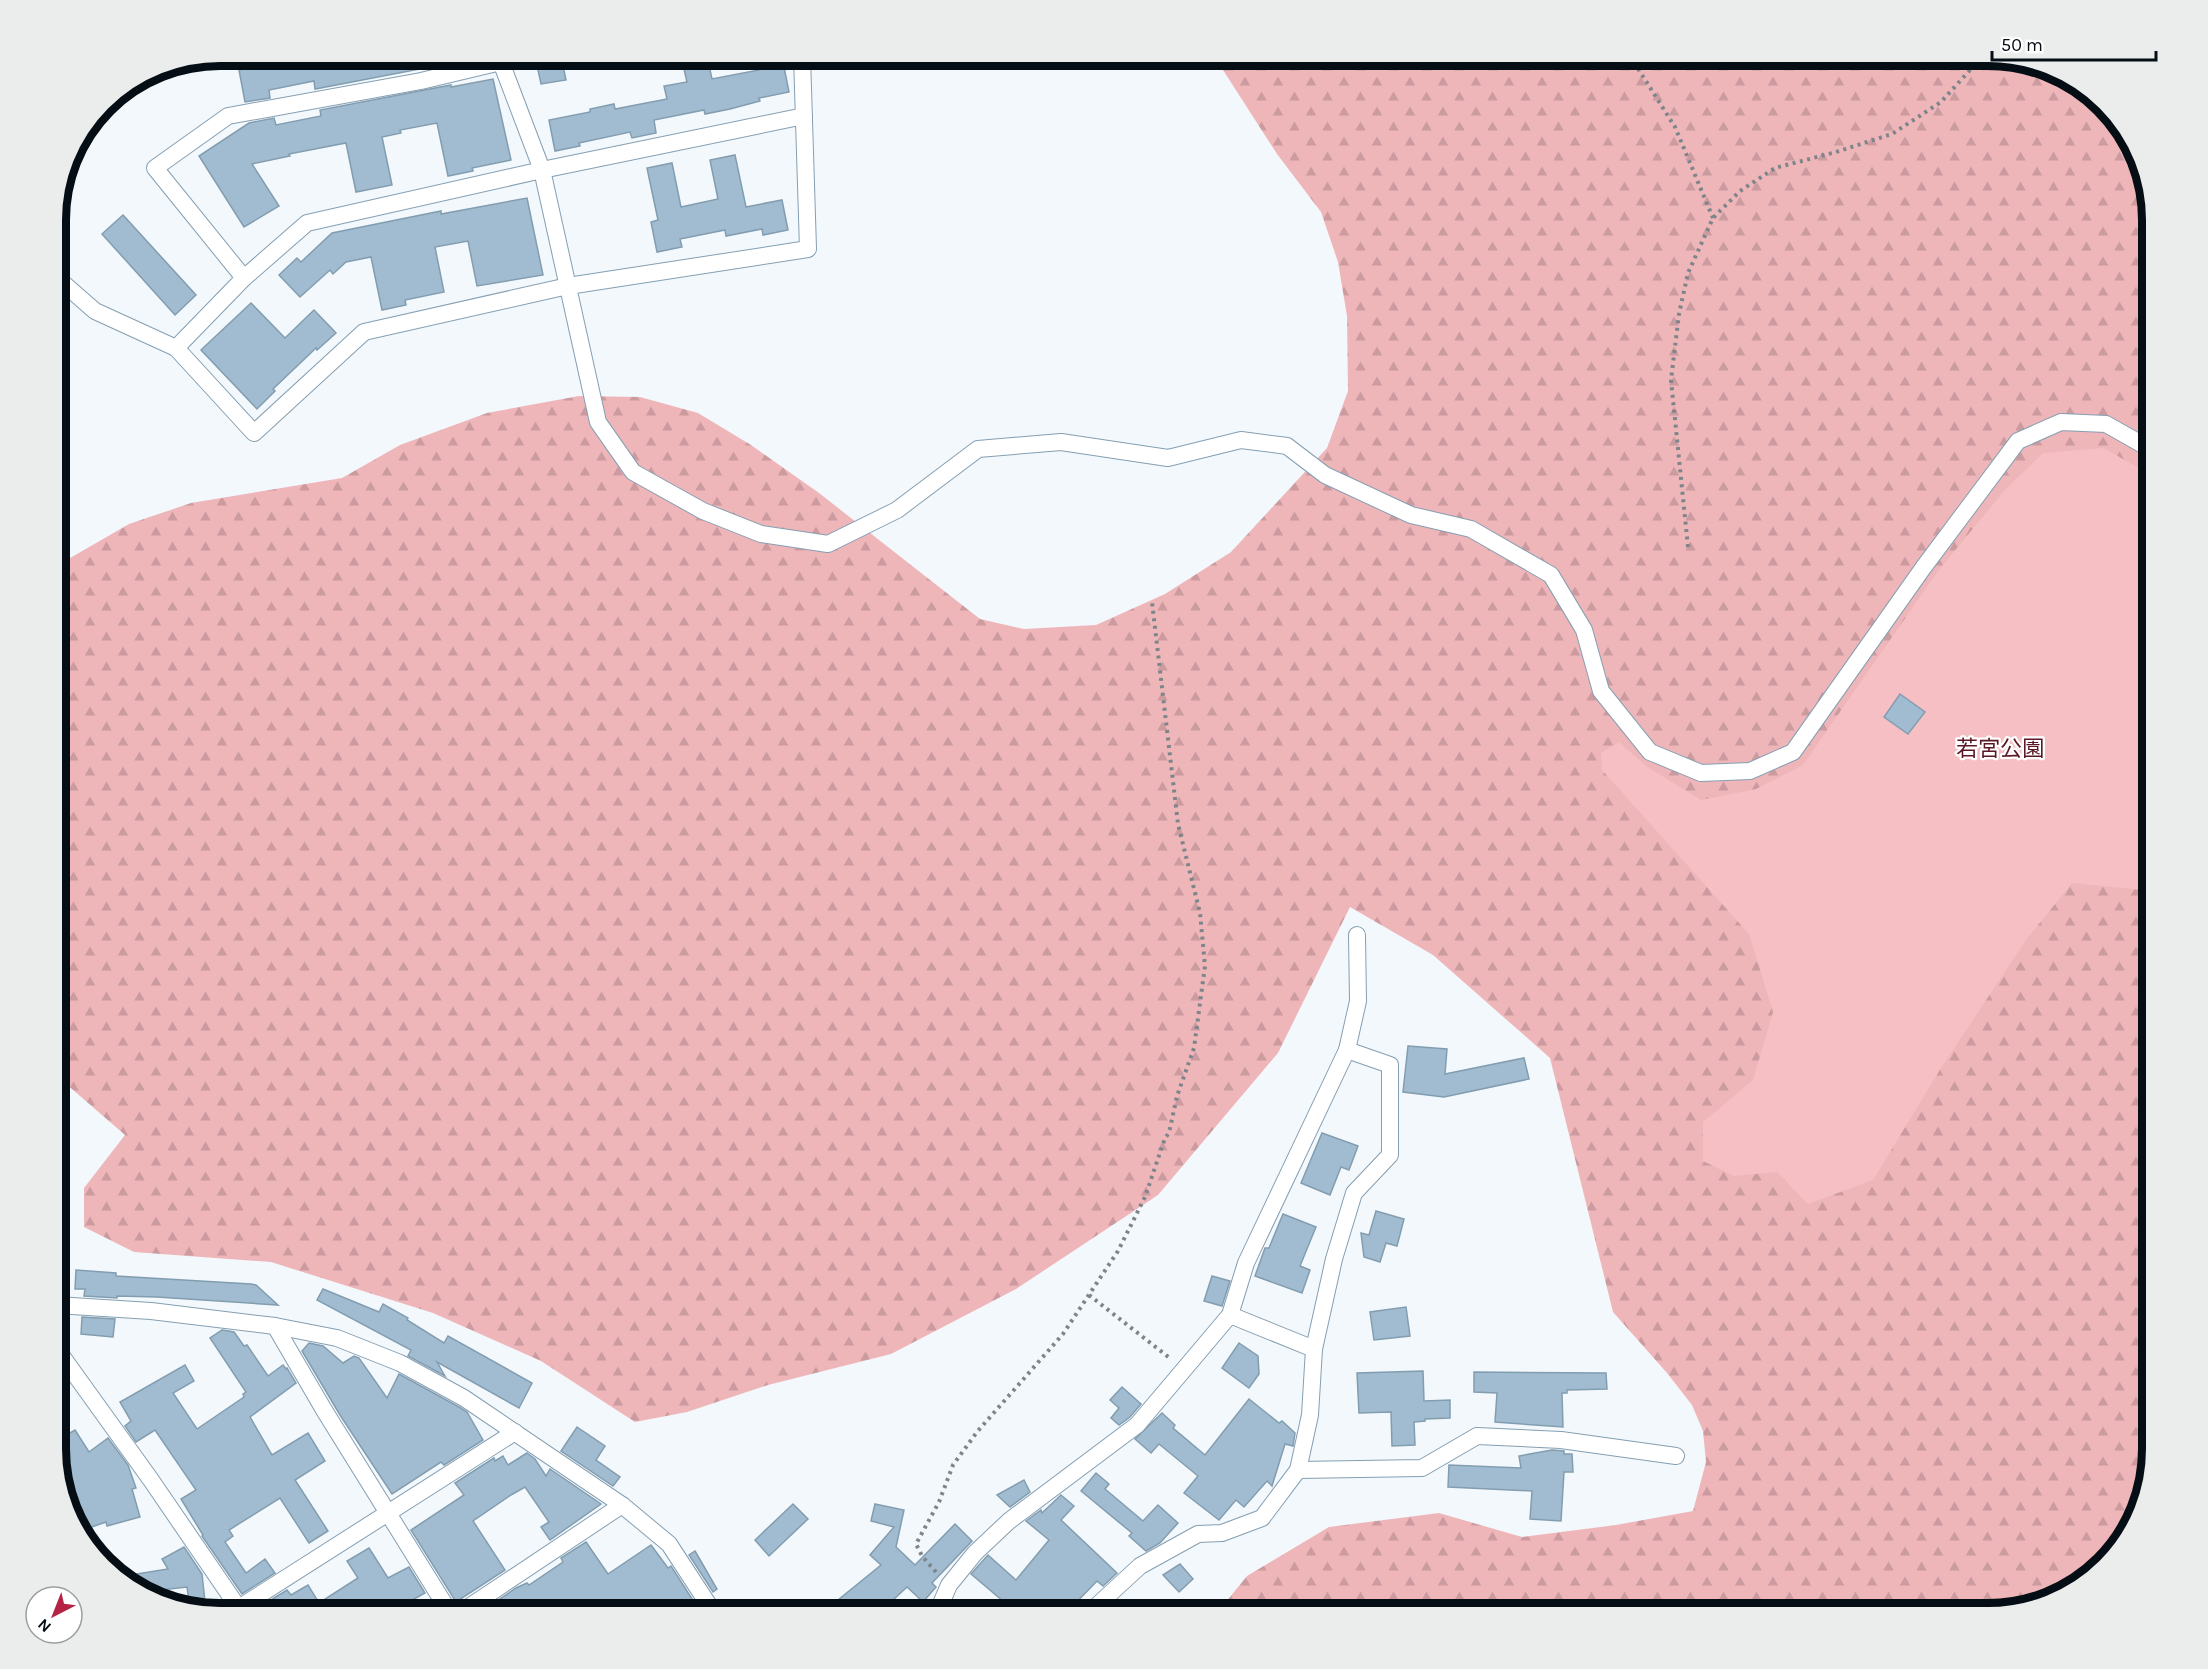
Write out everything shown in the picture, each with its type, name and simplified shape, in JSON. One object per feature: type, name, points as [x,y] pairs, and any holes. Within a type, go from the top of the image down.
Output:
[{"type":"street","points":[[244,278],[155,168],[228,116],[421,81],[472,66]]},
{"type":"street","points":[[502,66],[542,170],[598,422],[633,472],[703,512],[761,534],[828,544],[897,510],[978,450],[1061,442],[1168,458],[1241,440],[1287,446],[1335,480],[1411,515],[1471,529],[1551,575],[1584,630],[1601,691],[1650,752],[1701,773],[1750,771],[1793,752],[1923,568],[2018,441],[2061,422],[2106,424],[2142,444]]},
{"type":"street","points":[[66,286],[95,311],[176,348],[254,433],[364,332],[568,286],[808,249],[802,66]]},
{"type":"street","points":[[176,348],[244,278],[306,223],[542,170],[804,117]]},
{"type":"street","points":[[942,1603],[949,1585],[975,1553],[1009,1521],[1137,1425],[1230,1315],[1246,1263],[1347,1050],[1358,1001],[1357,935]]},
{"type":"street","points":[[1101,1603],[1140,1566],[1198,1534],[1222,1533],[1262,1518],[1298,1470],[1310,1415],[1314,1349],[1334,1258],[1354,1193],[1390,1155],[1390,1065],[1347,1050]]},
{"type":"street","points":[[66,1306],[152,1311],[274,1326],[338,1338],[400,1363],[464,1398],[622,1505],[669,1544],[702,1603]]},
{"type":"street","points":[[1230,1315],[1314,1349]]},
{"type":"street","points":[[274,1326],[443,1603]]},
{"type":"street","points":[[66,1374],[232,1603]]},
{"type":"street","points":[[252,1603],[515,1432]]},
{"type":"street","points":[[1298,1470],[1422,1467],[1477,1436],[1561,1440],[1676,1456]]},
{"type":"street","points":[[476,1603],[622,1505]]},
{"type":"path","points":[[1636,66],[1675,126],[1713,218]]},
{"type":"path","points":[[1688,547],[1671,380],[1679,314],[1688,273],[1713,218],[1740,191],[1775,168],[1892,134],[1941,102],[1972,66]]},
{"type":"path","points":[[949,1585],[922,1556],[916,1544],[939,1502],[953,1465],[977,1432],[1063,1334],[1118,1251],[1145,1197],[1165,1138],[1169,1133],[1178,1096],[1194,1048],[1205,966],[1200,913],[1178,824],[1152,602]]},
{"type":"path","points":[[1089,1295],[1184,1369]]},
{"type":"green space","points":[[1220,66],[2008,67],[2038,74],[2082,98],[2110,126],[2126,152],[2137,180],[2142,220],[2142,1459],[2134,1499],[2110,1543],[2082,1571],[2056,1587],[2028,1598],[1988,1603],[1225,1603],[1247,1576],[1329,1527],[1439,1513],[1522,1537],[1616,1525],[1693,1511],[1706,1462],[1703,1431],[1692,1405],[1613,1312],[1550,1058],[1433,955],[1350,907],[1278,1053],[1158,1195],[1016,1289],[891,1354],[768,1385],[687,1412],[635,1422],[541,1361],[433,1313],[271,1262],[134,1252],[84,1227],[84,1188],[125,1135],[66,1084],[66,560],[129,524],[191,503],[342,478],[400,445],[487,413],[579,396],[640,397],[698,413],[751,445],[819,493],[980,619],[1024,629],[1096,625],[1165,594],[1231,552],[1327,448],[1348,391],[1347,316],[1338,262],[1321,212],[1277,154]]},
{"type":"green space","name":"若宮公園","points":[[2103,448],[2142,469],[2142,890],[2072,883],[2026,940],[1941,1068],[1873,1180],[1808,1204],[1777,1172],[1734,1176],[1703,1161],[1703,1122],[1753,1080],[1773,1012],[1749,934],[1602,770],[1601,753],[1619,742],[1646,766],[1701,800],[1756,789],[1803,765],[1938,571],[2004,491],[2043,453]]},
{"type":"building","points":[[261,66],[436,66],[315,89],[314,81],[269,90],[270,98],[245,102],[239,70]]},
{"type":"building","points":[[537,66],[563,66],[566,80],[541,84]]},
{"type":"building","points":[[683,66],[709,66],[712,79],[759,70],[758,67],[763,66],[784,66],[789,92],[759,98],[760,101],[730,109],[705,114],[704,110],[654,120],[656,133],[632,138],[630,132],[579,143],[580,146],[555,151],[549,120],[590,112],[590,109],[614,104],[615,109],[667,99],[664,86],[687,82]]},
{"type":"building","points":[[493,79],[511,160],[472,168],[473,171],[448,176],[437,123],[400,130],[401,133],[382,137],[392,185],[356,192],[346,143],[289,154],[290,156],[252,164],[279,206],[244,227],[199,156],[249,123],[274,118],[276,125],[321,116],[320,110]]},
{"type":"building","points":[[735,155],[746,207],[782,200],[788,230],[763,235],[762,229],[726,236],[725,230],[680,239],[682,247],[657,252],[651,222],[658,220],[647,168],[672,163],[681,207],[718,199],[710,160]]},
{"type":"building","points":[[527,198],[543,275],[477,286],[468,241],[435,247],[444,292],[405,300],[406,305],[382,310],[371,257],[346,262],[333,274],[330,270],[300,297],[279,275],[297,258],[301,262],[332,233],[441,211],[441,214]]},
{"type":"building","points":[[123,215],[196,295],[175,315],[102,234]]},
{"type":"building","points":[[251,303],[285,338],[314,310],[336,333],[317,350],[316,348],[273,389],[275,391],[257,409],[201,350]]},
{"type":"building","points":[[1900,694],[1925,712],[1908,734],[1884,717]]},
{"type":"building","points":[[1408,1046],[1447,1049],[1445,1074],[1524,1058],[1529,1079],[1444,1097],[1403,1092]]},
{"type":"building","points":[[1322,1133],[1358,1146],[1349,1170],[1341,1167],[1330,1195],[1301,1183]]},
{"type":"building","points":[[1376,1211],[1404,1219],[1397,1246],[1386,1243],[1380,1262],[1364,1257],[1361,1233],[1369,1235]]},
{"type":"building","points":[[1283,1214],[1316,1227],[1300,1266],[1310,1270],[1302,1293],[1255,1276],[1265,1248],[1269,1248]]},
{"type":"building","points":[[76,1270],[116,1273],[116,1276],[251,1284],[256,1285],[278,1305],[157,1297],[84,1296],[85,1289],[75,1289]]},
{"type":"building","points":[[1212,1276],[1230,1281],[1222,1306],[1204,1301]]},
{"type":"building","points":[[323,1289],[379,1312],[383,1304],[444,1343],[448,1336],[532,1383],[519,1408],[437,1362],[445,1376],[408,1356],[411,1350],[317,1300]]},
{"type":"building","points":[[1406,1307],[1410,1336],[1374,1340],[1370,1312]]},
{"type":"building","points":[[82,1317],[115,1319],[113,1337],[81,1334]]},
{"type":"building","points":[[222,1330],[234,1332],[244,1346],[247,1345],[268,1376],[283,1365],[296,1383],[250,1417],[272,1455],[308,1433],[325,1461],[295,1480],[328,1531],[309,1543],[280,1498],[229,1530],[233,1536],[225,1542],[246,1573],[265,1559],[275,1573],[242,1594],[202,1536],[181,1499],[196,1490],[155,1430],[136,1442],[125,1426],[131,1421],[120,1402],[185,1365],[194,1381],[173,1393],[197,1429],[244,1397],[243,1394],[246,1392],[210,1338]]},
{"type":"building","points":[[309,1343],[323,1346],[343,1363],[354,1356],[359,1358],[387,1398],[399,1374],[459,1407],[467,1412],[483,1440],[444,1465],[441,1462],[392,1494],[340,1415],[302,1351]]},
{"type":"building","points":[[1239,1343],[1258,1356],[1259,1374],[1249,1388],[1222,1368]]},
{"type":"building","points":[[1423,1371],[1424,1401],[1450,1400],[1450,1418],[1414,1422],[1415,1445],[1392,1446],[1391,1412],[1359,1413],[1357,1373]]},
{"type":"building","points":[[1474,1372],[1606,1373],[1607,1389],[1567,1390],[1567,1393],[1562,1393],[1563,1427],[1495,1422],[1497,1393],[1474,1392]]},
{"type":"building","points":[[1122,1387],[1141,1404],[1130,1417],[1119,1425],[1111,1418],[1119,1408],[1110,1400]]},
{"type":"building","points":[[1249,1399],[1279,1423],[1282,1421],[1295,1433],[1293,1446],[1285,1444],[1272,1486],[1267,1481],[1244,1507],[1236,1500],[1219,1520],[1184,1493],[1198,1476],[1159,1444],[1151,1453],[1135,1439],[1162,1413],[1175,1425],[1173,1428],[1205,1455]]},
{"type":"building","points":[[577,1427],[605,1446],[596,1460],[620,1477],[613,1486],[561,1451]]},
{"type":"building","points":[[75,1430],[89,1452],[108,1438],[128,1465],[136,1488],[132,1489],[140,1517],[107,1526],[106,1522],[88,1528],[74,1499],[73,1495],[76,1494],[70,1485],[66,1459],[66,1435]]},
{"type":"building","points":[[1552,1450],[1572,1454],[1573,1472],[1564,1472],[1561,1521],[1530,1519],[1532,1491],[1448,1487],[1449,1465],[1521,1468],[1519,1456]]},
{"type":"building","points":[[527,1453],[535,1459],[546,1476],[550,1469],[601,1504],[550,1540],[541,1527],[549,1522],[525,1487],[511,1495],[473,1521],[505,1570],[456,1602],[411,1530],[464,1495],[455,1483],[494,1458],[495,1461],[503,1456],[508,1465]]},
{"type":"building","points":[[1096,1473],[1109,1484],[1105,1489],[1143,1521],[1158,1505],[1178,1523],[1160,1543],[1146,1551],[1129,1536],[1132,1533],[1081,1491]]},
{"type":"building","points":[[1024,1480],[1030,1492],[1010,1507],[997,1495]]},
{"type":"building","points":[[1061,1495],[1074,1506],[1061,1520],[1117,1573],[1103,1586],[1097,1581],[1076,1603],[1005,1603],[971,1574],[988,1555],[1016,1580],[1049,1540],[1026,1521],[1041,1510],[1042,1513]]},
{"type":"building","points":[[793,1504],[808,1519],[769,1556],[755,1540]]},
{"type":"building","points":[[875,1504],[904,1510],[896,1547],[915,1565],[955,1524],[972,1541],[932,1583],[936,1587],[923,1602],[907,1587],[890,1603],[834,1603],[881,1565],[870,1555],[894,1527],[871,1521]]},
{"type":"building","points":[[586,1542],[608,1574],[651,1545],[668,1568],[671,1566],[694,1602],[494,1603],[516,1588],[527,1583],[529,1585],[563,1562],[561,1558]]},
{"type":"building","points":[[184,1547],[202,1574],[205,1602],[189,1600],[187,1587],[159,1590],[132,1575],[168,1569],[162,1559]]},
{"type":"building","points":[[369,1548],[388,1578],[409,1567],[425,1593],[407,1603],[319,1603],[358,1578],[347,1561]]},
{"type":"building","points":[[695,1551],[717,1589],[713,1592],[689,1555]]},
{"type":"building","points":[[1180,1564],[1193,1579],[1179,1592],[1163,1575]]},
{"type":"building","points":[[308,1585],[319,1603],[266,1603],[287,1590],[291,1595]]}]
